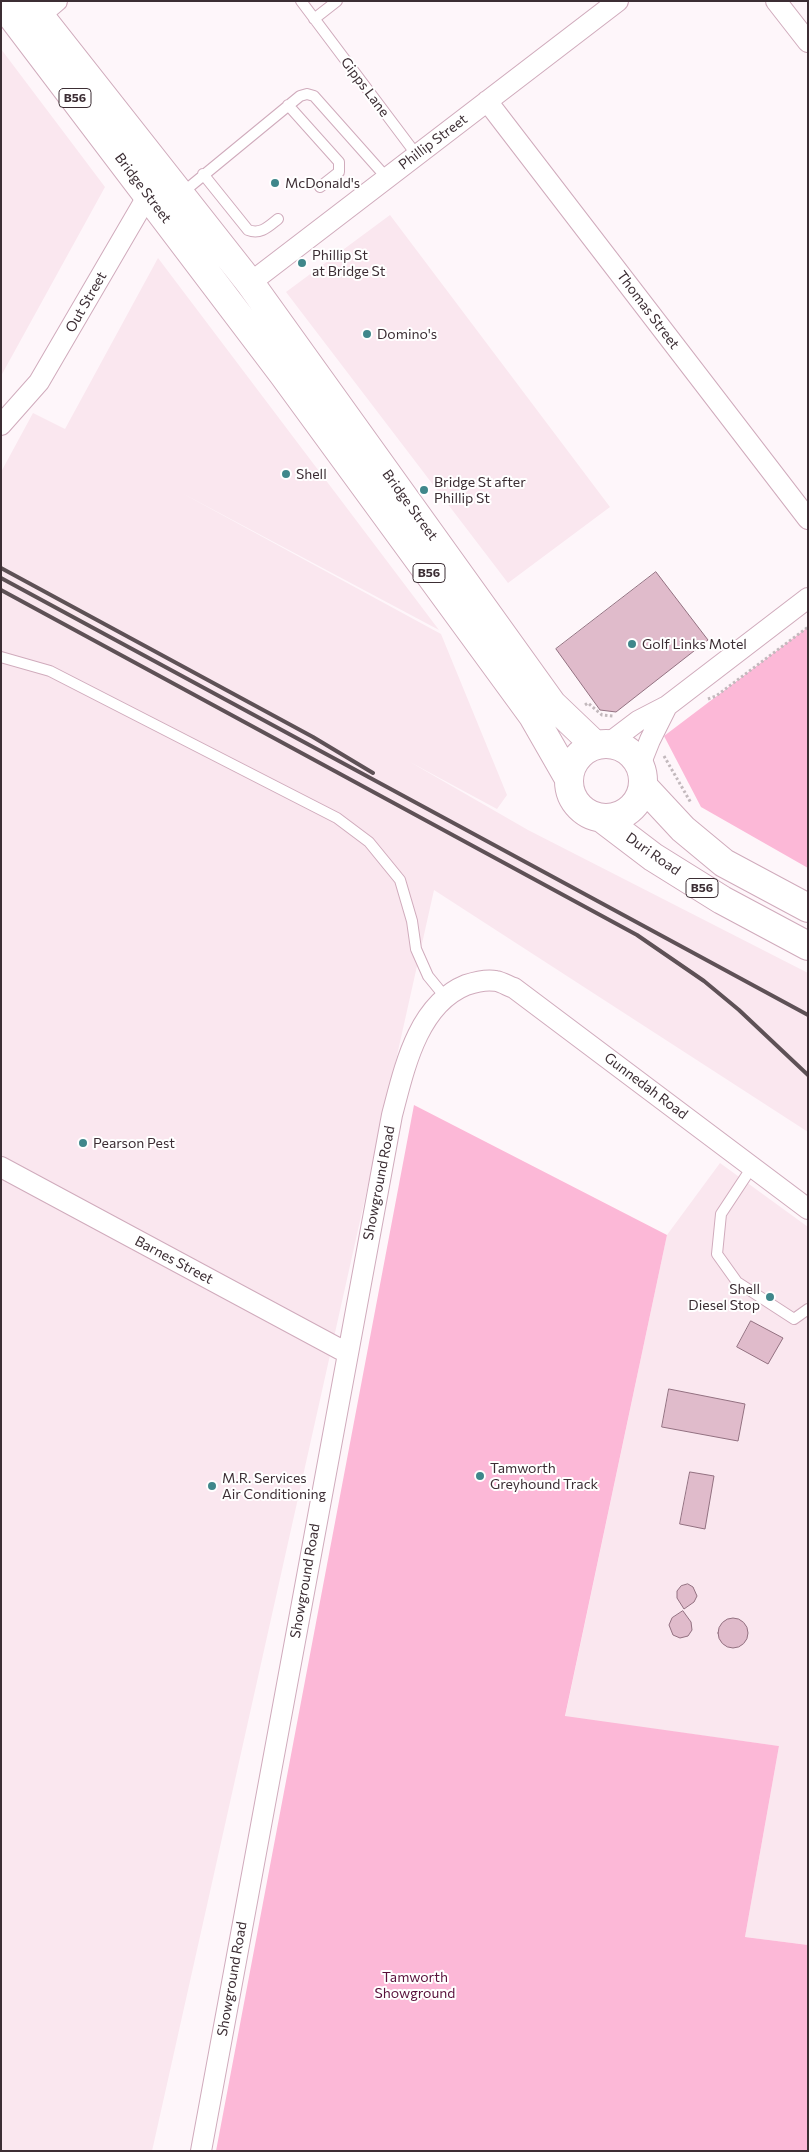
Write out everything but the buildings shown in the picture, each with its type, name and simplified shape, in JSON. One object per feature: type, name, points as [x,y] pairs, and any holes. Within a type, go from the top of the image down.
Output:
[{"type":"main road","name":"Bridge Street","points":[[1,2],[36,12],[165,189],[283,374],[533,716],[568,777]]},
{"type":"main road","name":"Bridge Street","points":[[165,189],[250,283],[546,696],[565,717],[602,744]]},
{"type":"main road","name":"Bridge Street","points":[[250,283],[247,294],[250,313],[283,374]]},
{"type":"main road","points":[[568,777],[571,766],[577,756],[585,749],[602,744]]},
{"type":"main road","name":"B56","points":[[602,744],[627,750],[641,776],[683,829],[724,863],[808,908]]},
{"type":"main road","points":[[604,819],[615,818],[625,814],[634,806],[640,797],[641,776]]},
{"type":"main road","name":"B56","points":[[568,777],[569,789],[581,810],[592,816],[604,819]]},
{"type":"main road","name":"Duri Road","points":[[604,819],[653,857],[722,900],[808,946]]},
{"type":"street","name":"Phillip Street","points":[[250,283],[618,1]]},
{"type":"street","points":[[776,1],[808,42]]},
{"type":"street","name":"Thomas Street","points":[[487,101],[808,519]]},
{"type":"street","name":"Out Street","points":[[1,425],[39,382],[165,189]]},
{"type":"street","points":[[602,744],[638,721],[667,706],[808,598]]},
{"type":"street","points":[[641,776],[650,740],[667,706]]},
{"type":"street","name":"Showground Road","points":[[201,2151],[390,1124],[410,1053],[432,1012],[446,998],[460,988],[476,981]]},
{"type":"street","name":"Gunnedah Road","points":[[476,981],[495,981],[514,988],[531,999],[808,1209]]},
{"type":"street","name":"Barnes Street","points":[[1,1166],[347,1353]]},
{"type":"lane","name":"Gipps Lane","points":[[301,1],[416,154]]},
{"type":"lane","points":[[314,19],[337,1]]},
{"type":"lane","points":[[165,189],[204,174],[288,105],[300,96],[307,94],[314,96],[386,177]]},
{"type":"lane","points":[[288,105],[339,162],[339,172],[320,187]]},
{"type":"lane","points":[[204,174],[248,230],[253,232],[262,231],[278,219]]},
{"type":"lane","points":[[1,658],[50,671],[337,818],[369,842],[400,880],[412,921],[416,949],[428,976],[446,998]]},
{"type":"lane","points":[[752,1166],[721,1214],[717,1254],[737,1282],[794,1319],[808,1309]]},
{"type":"path","points":[[703,700],[716,696],[808,627]]},
{"type":"path","points":[[565,717],[588,703],[602,715],[617,717],[629,708],[638,721]]},
{"type":"path","points":[[650,740],[662,752],[696,810]]},
{"type":"shaded area","points":[[1,49],[105,187],[1,376]]},
{"type":"shaded area","points":[[390,215],[610,507],[508,583],[286,292]]},
{"type":"shaded area","points":[[158,258],[439,630],[180,492],[441,634],[507,795],[497,809],[410,762],[528,830],[808,973],[808,1132],[434,890],[152,2151],[1,2151],[1,472],[33,413],[65,429]]},
{"type":"shaded area","points":[[720,1163],[808,1227],[808,1945],[745,1937],[779,1746],[565,1717],[667,1235]]},
{"type":"green space","points":[[808,627],[808,868],[701,807],[664,736]]},
{"type":"green space","name":"Tamworth Showground","points":[[414,1105],[667,1235],[565,1716],[779,1746],[745,1937],[808,1945],[808,2151],[216,2151]]},
{"type":"railway","points":[[1,568],[313,737],[373,773]]},
{"type":"railway","points":[[1,578],[808,1015]]},
{"type":"railway","points":[[1,590],[637,935],[704,981],[739,1010],[808,1075]]},
{"type":"place","name":"McDonald's","points":[[275,183]]},
{"type":"place","name":"Phillip St at Bridge St","points":[[302,263]]},
{"type":"place","name":"Domino's","points":[[367,334]]},
{"type":"place","name":"Shell","points":[[286,474]]},
{"type":"place","name":"Bridge St after Phillip St","points":[[424,490]]},
{"type":"place","name":"Golf Links Motel","points":[[632,644]]},
{"type":"place","name":"Pearson Pest","points":[[83,1143]]},
{"type":"place","name":"Shell Diesel Stop","points":[[770,1297]]},
{"type":"place","name":"Tamworth Greyhound Track","points":[[480,1476]]},
{"type":"place","name":"M.R. Services Air Conditioning","points":[[212,1486]]}]
